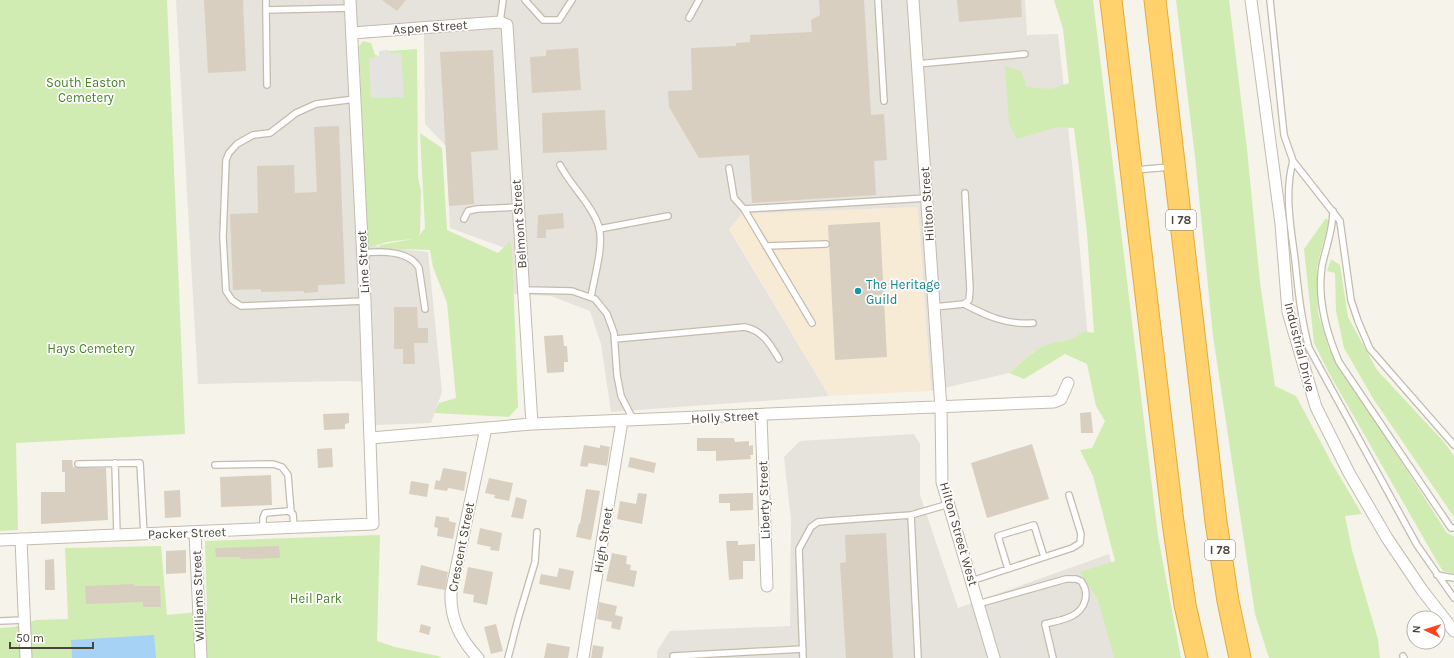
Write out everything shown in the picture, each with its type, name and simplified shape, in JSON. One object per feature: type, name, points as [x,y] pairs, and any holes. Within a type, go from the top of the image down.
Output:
[{"type":"highway","points":[[1110,0],[1173,522],[1185,604],[1197,658]]},
{"type":"highway","name":"I 78","points":[[1155,0],[1216,522],[1228,601],[1240,658]]},
{"type":"street","name":"Hilton Street","points":[[913,0],[940,408]]},
{"type":"street","name":"Industrial Drive","points":[[1251,0],[1281,224],[1288,312],[1316,407],[1349,473],[1388,538],[1422,590],[1454,631]]},
{"type":"street","name":"Line Street","points":[[350,4],[363,253],[373,524]]},
{"type":"street","name":"Aspen Street","points":[[352,33],[504,23]]},
{"type":"street","name":"Belmont Street","points":[[504,23],[524,290],[532,424]]},
{"type":"street","name":"Holly Street","points":[[371,438],[532,424],[1054,402],[1061,399],[1068,383]]},
{"type":"street","name":"Hilton Street West","points":[[940,408],[942,482],[994,658]]},
{"type":"street","name":"Liberty Street","points":[[761,415],[767,586]]},
{"type":"street","name":"High Street","points":[[583,658],[628,421]]},
{"type":"street","name":"Crescent Street","points":[[478,658],[468,647],[454,624],[450,606],[451,593],[486,428]]},
{"type":"street","name":"Packer Street","points":[[0,540],[195,533],[373,524]]},
{"type":"street","name":"Williams Street","points":[[195,533],[201,658]]},
{"type":"street","points":[[21,539],[26,658]]},
{"type":"lane","points":[[266,0],[267,85]]},
{"type":"lane","points":[[503,0],[504,23]]},
{"type":"lane","points":[[525,0],[542,20],[559,20],[572,0]]},
{"type":"lane","points":[[689,18],[699,0]]},
{"type":"lane","points":[[878,0],[884,101]]},
{"type":"lane","points":[[1270,0],[1284,135],[1293,161],[1340,221],[1351,300],[1370,349],[1454,445]]},
{"type":"lane","points":[[266,10],[350,4]]},
{"type":"lane","points":[[917,64],[1025,54]]},
{"type":"lane","points":[[355,99],[316,104],[296,113],[270,133],[253,135],[237,144],[229,152],[226,160],[223,237],[226,291],[232,300],[241,306],[365,301]]},
{"type":"lane","points":[[1293,161],[1291,170],[1289,208],[1303,325],[1309,348],[1417,545],[1454,598]]},
{"type":"lane","points":[[560,165],[595,218],[599,229],[600,249],[591,297]]},
{"type":"lane","points":[[1131,171],[1174,167]]},
{"type":"lane","points":[[729,168],[734,198],[744,209],[812,323]]},
{"type":"lane","points":[[964,304],[969,300],[970,290],[965,193]]},
{"type":"lane","points":[[744,209],[926,198]]},
{"type":"lane","points":[[464,219],[468,211],[477,209],[518,207]]},
{"type":"lane","points":[[1333,211],[1333,221],[1322,267],[1321,288],[1322,305],[1328,335],[1339,362],[1451,528],[1454,528]]},
{"type":"lane","points":[[599,229],[668,216]]},
{"type":"lane","points":[[766,246],[826,244]]},
{"type":"lane","points":[[363,253],[373,252],[402,255],[416,262],[419,268],[425,309]]},
{"type":"lane","points":[[524,290],[572,291],[595,299],[607,314],[614,332],[617,375],[628,421]]},
{"type":"lane","points":[[934,307],[964,304],[994,319],[1010,323],[1033,323]]},
{"type":"lane","points":[[615,339],[745,327],[754,329],[768,340],[779,359]]},
{"type":"lane","points":[[78,464],[140,462],[144,535]]},
{"type":"lane","points":[[115,463],[117,536]]},
{"type":"lane","points":[[215,466],[273,464],[282,467],[288,475],[294,528]]},
{"type":"lane","points":[[971,580],[1044,557],[1080,543],[1081,534],[1069,495]]},
{"type":"lane","points":[[803,658],[800,549],[811,527],[818,522],[911,515],[949,504]]},
{"type":"lane","points":[[263,530],[263,518],[265,513],[291,512]]},
{"type":"lane","points":[[911,515],[918,658]]},
{"type":"lane","points":[[1008,569],[998,536],[1034,525],[1044,557]]},
{"type":"lane","points":[[508,658],[535,562],[537,532]]},
{"type":"lane","points":[[1437,575],[1454,578]]},
{"type":"lane","points":[[978,604],[1066,579],[1076,579],[1081,581],[1086,592],[1085,601],[1082,608],[1073,616],[1045,624],[1054,658]]},
{"type":"lane","points":[[0,621],[24,620]]},
{"type":"lane","points":[[674,656],[706,656],[803,649]]},
{"type":"shaded area","points":[[176,0],[1025,0],[1027,35],[1058,34],[1073,173],[1089,351],[1034,351],[1009,373],[931,391],[918,207],[742,214],[729,229],[829,396],[611,412],[601,344],[590,311],[551,296],[514,294],[505,248],[450,228],[446,146],[425,124],[424,34],[347,31],[367,245],[428,252],[442,392],[431,423],[374,425],[372,382],[346,381],[198,384]]},
{"type":"shaded area","points":[[388,50],[390,53],[401,53],[404,97],[371,98],[369,59],[379,56],[379,51]]},
{"type":"shaded area","points":[[918,207],[931,391],[829,396],[729,228],[742,214]]},
{"type":"shaded area","points":[[914,434],[920,444],[920,495],[958,608],[1109,554],[1136,658],[657,658],[657,651],[670,631],[790,626],[791,520],[784,457],[800,441]]},
{"type":"green space","name":"Hays Cemetery","points":[[0,0],[167,0],[185,434],[16,443],[18,530],[0,531]]},
{"type":"green space","points":[[1054,0],[1093,0],[1158,536],[1181,658],[1114,658],[1098,600],[1080,572],[1115,561],[1093,476],[1080,450],[1092,448],[1105,421],[1096,406],[1087,364],[1065,354],[1024,379],[1009,373],[1031,354],[1046,345],[1069,340],[1083,331],[1094,333],[1087,233],[1074,128],[1057,127],[1017,139],[1009,124],[1005,66],[1021,71],[1027,87],[1051,89],[1069,83],[1063,29]]},
{"type":"green space","points":[[1176,0],[1229,0],[1247,149],[1260,282],[1275,386],[1296,396],[1333,465],[1362,514],[1345,516],[1352,550],[1378,639],[1380,658],[1269,658],[1255,614],[1213,336],[1195,157]]},
{"type":"green space","points":[[363,41],[371,43],[375,55],[379,56],[401,53],[390,54],[389,51],[417,49],[418,177],[421,191],[420,233],[418,237],[425,228],[420,133],[442,148],[447,230],[498,253],[510,241],[512,248],[518,407],[509,417],[434,413],[439,403],[456,398],[447,303],[433,267],[430,250],[379,248],[380,245],[412,239],[387,242],[368,248],[359,46]]},
{"type":"green space","points":[[1326,218],[1329,221],[1317,267],[1318,313],[1329,349],[1447,533],[1454,536],[1454,574],[1443,571],[1439,565],[1329,373],[1314,343],[1304,249]]},
{"type":"green space","points":[[1331,259],[1340,265],[1348,317],[1377,370],[1444,442],[1454,456],[1454,517],[1374,400],[1344,348],[1336,311],[1335,273],[1327,271]]},
{"type":"green space","name":"Heil Park","points":[[380,535],[377,641],[441,658],[0,658],[0,628],[14,627],[36,620],[68,619],[65,548],[161,546],[167,615],[207,611],[205,541]]},
{"type":"water","points":[[154,635],[156,658],[72,658],[71,640]]},
{"type":"building","points":[[204,0],[243,0],[246,71],[208,73]]},
{"type":"building","points":[[382,0],[406,0],[397,11]]},
{"type":"building","points":[[819,0],[864,0],[871,115],[884,114],[887,160],[874,161],[876,195],[752,203],[749,155],[699,158],[669,107],[668,91],[692,90],[691,48],[736,46],[736,43],[750,42],[750,35],[812,32],[811,20],[820,15]]},
{"type":"building","points":[[957,0],[1021,0],[1022,17],[959,22]]},
{"type":"building","points":[[578,48],[581,90],[532,93],[530,57],[546,56],[546,50]]},
{"type":"building","points":[[493,50],[498,150],[471,152],[474,204],[449,206],[440,52]]},
{"type":"building","points":[[605,110],[607,150],[543,153],[542,113]]},
{"type":"building","points":[[339,126],[345,284],[318,285],[318,292],[304,293],[304,291],[261,292],[261,289],[233,290],[230,214],[258,213],[257,166],[294,165],[295,193],[317,192],[314,127]]},
{"type":"building","points":[[563,213],[564,228],[546,230],[546,238],[537,238],[538,215]]},
{"type":"building","name":"The Heritage Guild","points":[[880,222],[887,357],[835,360],[828,225]]},
{"type":"building","points":[[394,307],[417,307],[418,328],[428,328],[428,343],[414,343],[415,364],[403,364],[403,349],[394,349]]},
{"type":"building","points":[[563,335],[564,346],[567,346],[568,362],[564,362],[564,372],[547,373],[544,336]]},
{"type":"building","points":[[1091,412],[1093,433],[1081,433],[1080,413]]},
{"type":"building","points":[[349,413],[349,423],[345,424],[345,429],[324,430],[323,414]]},
{"type":"building","points":[[697,438],[734,438],[735,442],[749,441],[749,446],[753,445],[753,455],[750,455],[751,459],[716,461],[716,451],[697,451]]},
{"type":"building","points":[[1032,444],[1049,499],[987,518],[971,463]]},
{"type":"building","points":[[584,445],[600,448],[600,445],[610,447],[607,466],[589,463],[587,467],[580,466]]},
{"type":"building","points":[[332,448],[333,467],[318,468],[317,449]]},
{"type":"building","points":[[630,457],[656,463],[654,473],[628,467]]},
{"type":"building","points":[[62,460],[72,460],[73,467],[78,468],[106,468],[108,520],[41,524],[41,492],[65,492],[65,472],[62,472]]},
{"type":"building","points":[[443,468],[467,472],[464,491],[448,488],[447,491],[434,489],[436,480],[440,481]]},
{"type":"building","points":[[271,475],[272,505],[221,507],[220,477]]},
{"type":"building","points":[[489,478],[513,483],[509,501],[494,498],[495,495],[485,493]]},
{"type":"building","points":[[411,481],[429,484],[427,497],[409,494]]},
{"type":"building","points":[[586,489],[600,491],[591,540],[576,537],[579,523],[580,524]]},
{"type":"building","points":[[180,490],[181,517],[165,518],[164,491]]},
{"type":"building","points":[[638,493],[647,494],[642,524],[617,519],[620,501],[636,504]]},
{"type":"building","points":[[753,493],[753,510],[730,511],[730,503],[719,503],[719,494]]},
{"type":"building","points":[[516,497],[527,500],[523,519],[511,517]]},
{"type":"building","points":[[436,516],[449,518],[449,521],[456,523],[453,539],[437,536],[438,528],[434,527]]},
{"type":"building","points":[[480,528],[502,533],[499,551],[490,550],[491,547],[477,544]]},
{"type":"building","points":[[886,533],[893,658],[846,658],[840,563],[846,562],[845,535]]},
{"type":"building","points":[[726,541],[738,541],[738,545],[755,544],[755,561],[743,561],[743,579],[729,580]]},
{"type":"building","points":[[279,546],[280,558],[241,559],[240,557],[216,557],[215,548]]},
{"type":"building","points":[[186,550],[186,573],[166,574],[166,551]]},
{"type":"building","points":[[612,553],[627,556],[626,564],[631,565],[630,570],[637,571],[634,587],[606,581]]},
{"type":"building","points":[[54,559],[55,590],[45,590],[45,560]]},
{"type":"building","points":[[421,565],[448,572],[445,590],[417,585]]},
{"type":"building","points":[[468,567],[493,572],[487,605],[473,602],[474,595],[463,593]]},
{"type":"building","points":[[559,568],[574,571],[570,590],[539,584],[541,574],[557,577]]},
{"type":"building","points":[[134,584],[134,586],[160,586],[161,607],[143,607],[143,602],[86,604],[85,586]]},
{"type":"building","points":[[599,602],[617,606],[615,615],[623,617],[620,630],[611,628],[612,622],[597,619]]},
{"type":"building","points":[[421,624],[431,627],[429,635],[419,632]]},
{"type":"building","points":[[496,624],[503,651],[491,654],[484,627]]},
{"type":"building","points":[[547,643],[570,647],[568,658],[544,658]]},
{"type":"building","points":[[593,645],[604,647],[602,658],[591,658]]},
{"type":"place","name":"The Heritage Guild","points":[[858,291]]},
{"type":"park label","name":"South Easton Cemetery","points":[[86,90]]}]
